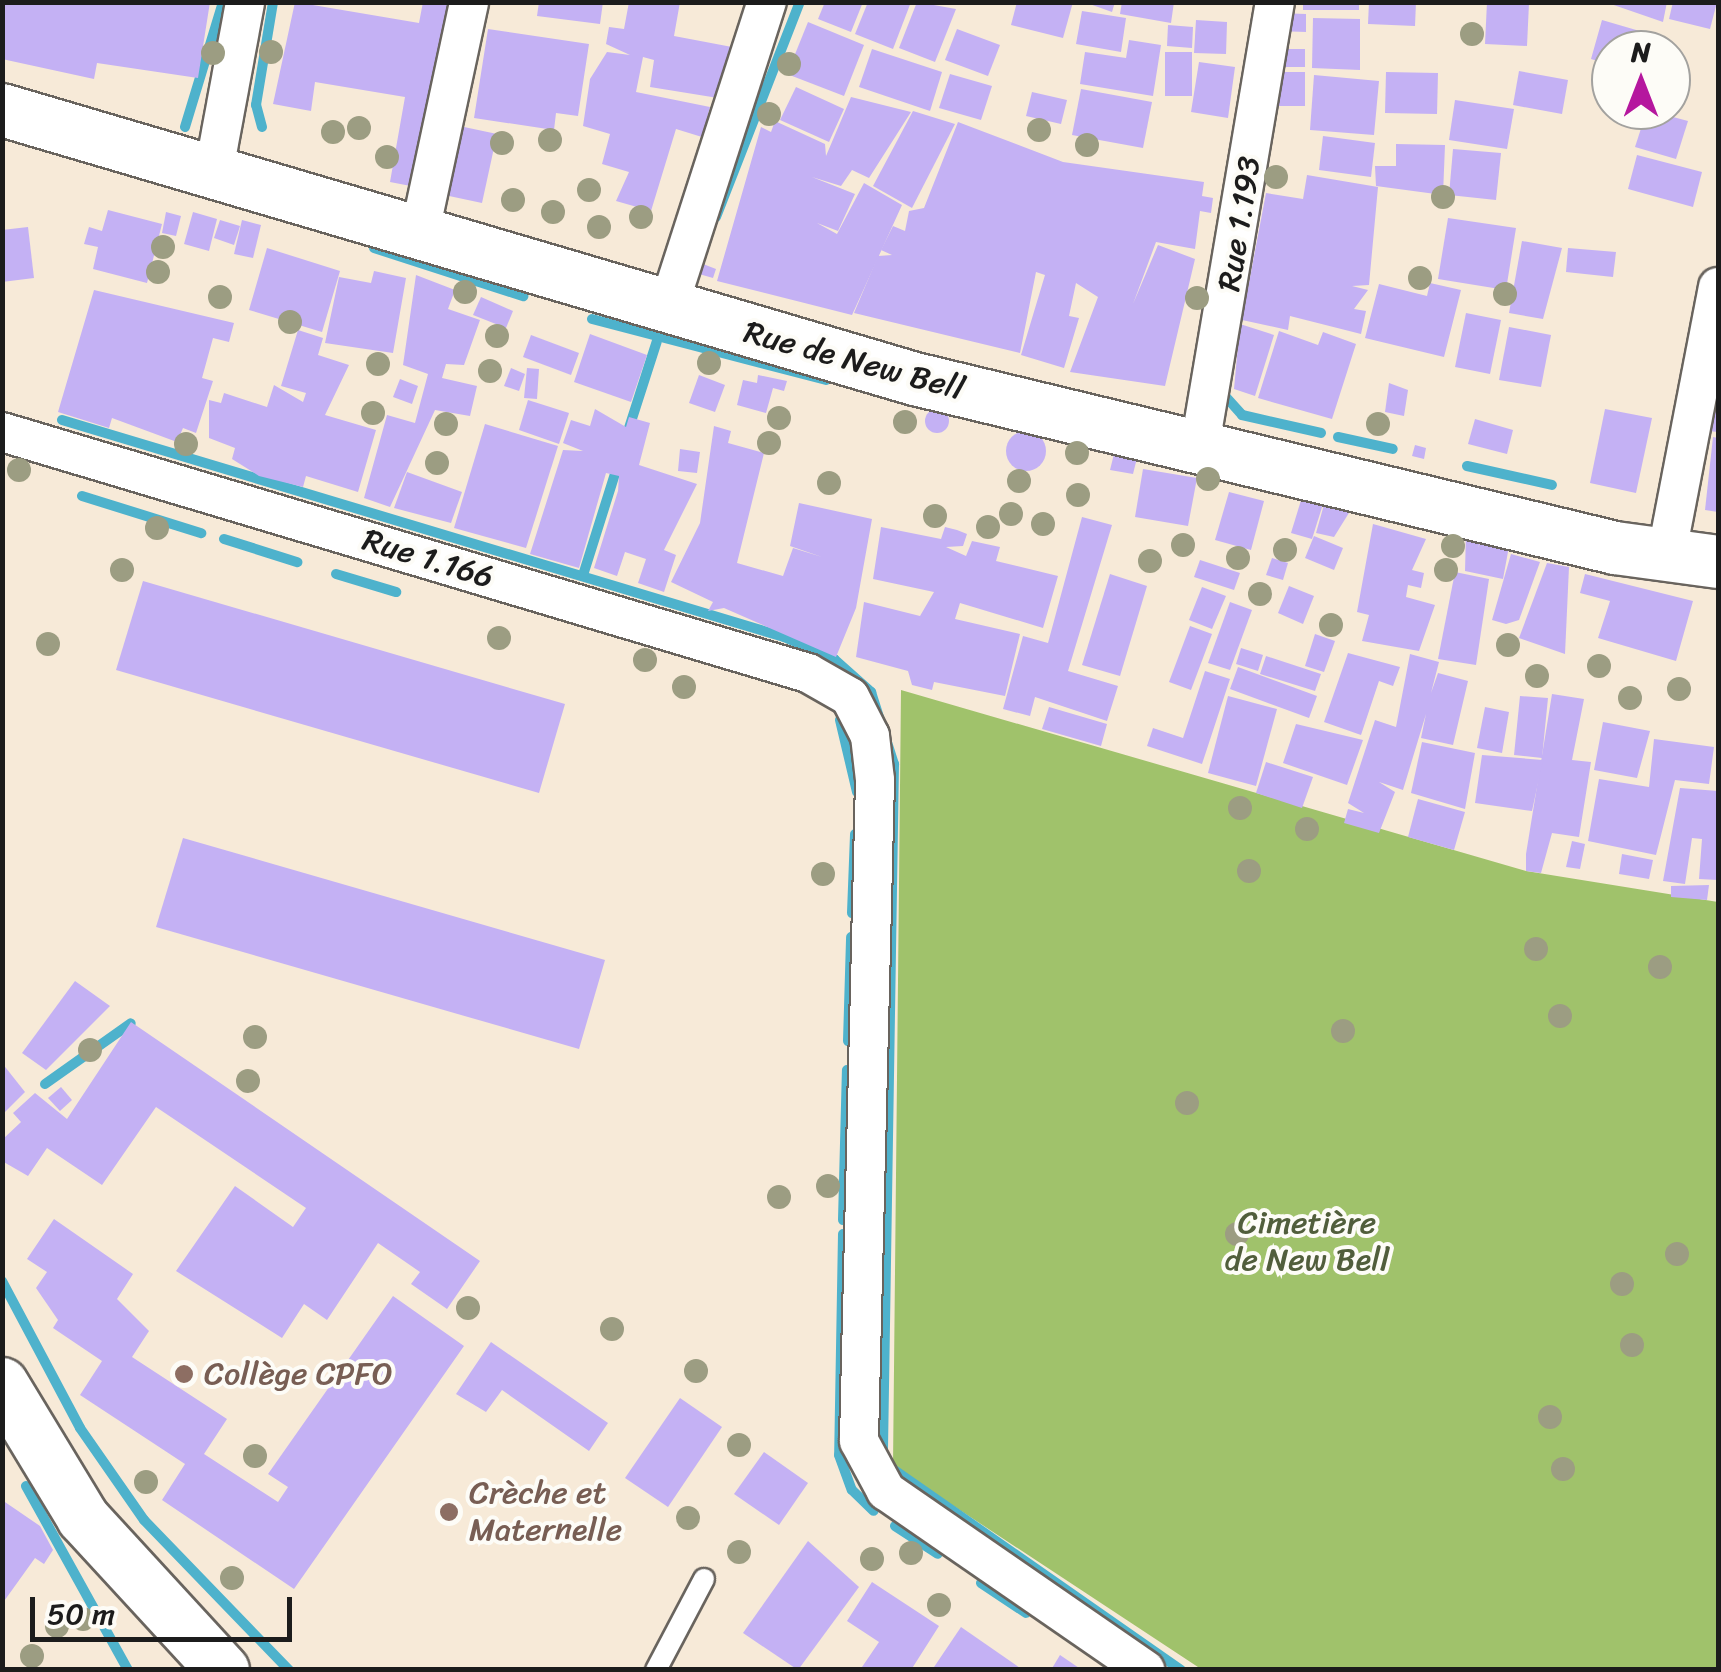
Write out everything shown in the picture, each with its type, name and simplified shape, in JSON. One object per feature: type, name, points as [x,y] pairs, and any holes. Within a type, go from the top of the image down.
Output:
[{"type":"main road","name":"Rue de New Bell","points":[[2,110],[214,170],[667,310],[1200,445],[1666,557],[1718,562]]},
{"type":"main road","points":[[2,1384],[16,1446],[142,1591],[223,1670]]},
{"type":"street","points":[[214,170],[245,2]]},
{"type":"street","points":[[420,236],[469,2]]},
{"type":"street","points":[[667,310],[766,2]]},
{"type":"street","name":"Rue 1.193","points":[[1200,445],[1275,2]]},
{"type":"street","points":[[1666,557],[1718,287]]},
{"type":"street","name":"Rue 1.166","points":[[2,432],[808,673],[850,697],[870,736],[875,780],[859,1441],[886,1492],[1144,1670]]},
{"type":"lane","points":[[656,1670],[704,1579]]},
{"type":"green space","name":"Cimetière de New Bell","points":[[901,690],[1526,871],[1718,902],[1718,1669],[1201,1669],[893,1466]]},
{"type":"building","points":[[2,2],[210,2],[198,78],[97,63],[94,79],[2,59]]},
{"type":"building","points":[[295,2],[419,23],[423,2],[451,2],[421,188],[390,182],[405,97],[315,82],[311,111],[273,104]]},
{"type":"building","points":[[539,2],[603,2],[600,24],[537,16]]},
{"type":"building","points":[[629,2],[680,2],[674,36],[732,47],[718,98],[650,87],[654,60],[643,57],[636,92],[710,107],[702,137],[676,129],[651,211],[616,201],[629,172],[602,164],[610,134],[583,126],[590,79],[607,52],[630,55],[606,44],[609,27],[624,29]]},
{"type":"building","points":[[825,2],[863,2],[851,32],[818,19]]},
{"type":"building","points":[[868,2],[911,2],[893,49],[855,34]]},
{"type":"building","points":[[917,2],[956,9],[935,62],[899,48]]},
{"type":"building","points":[[1017,2],[1073,2],[1063,38],[1011,25]]},
{"type":"building","points":[[1084,2],[1115,2],[1112,12]]},
{"type":"building","points":[[1122,2],[1174,2],[1171,23],[1120,14]]},
{"type":"building","points":[[1303,2],[1359,2],[1359,10],[1303,10]]},
{"type":"building","points":[[1369,2],[1416,2],[1415,26],[1368,24]]},
{"type":"building","points":[[1487,2],[1529,3],[1527,46],[1485,44]]},
{"type":"building","points":[[1605,2],[1667,2],[1663,22]]},
{"type":"building","points":[[1673,2],[1717,2],[1710,29],[1669,19]]},
{"type":"building","points":[[1082,11],[1126,18],[1121,52],[1076,44]]},
{"type":"building","points":[[1278,13],[1306,14],[1306,32],[1277,31]]},
{"type":"building","points":[[1313,18],[1360,19],[1360,70],[1312,68]]},
{"type":"building","points":[[1196,20],[1227,22],[1226,54],[1194,53]]},
{"type":"building","points":[[1602,20],[1636,30],[1599,30]]},
{"type":"building","points":[[808,22],[864,45],[844,96],[787,74]]},
{"type":"building","points":[[1168,25],[1193,27],[1192,48],[1167,46]]},
{"type":"building","points":[[488,29],[589,44],[578,116],[556,113],[554,130],[474,118]]},
{"type":"building","points":[[957,29],[1000,45],[988,76],[945,60]]},
{"type":"building","points":[[1129,40],[1161,45],[1153,96],[1080,84],[1085,52],[1126,58]]},
{"type":"building","points":[[872,49],[942,72],[930,111],[859,87]]},
{"type":"building","points":[[1272,49],[1305,49],[1305,67],[1272,67]]},
{"type":"building","points":[[1165,52],[1192,52],[1192,96],[1165,96]]},
{"type":"building","points":[[1199,62],[1235,67],[1228,118],[1191,112]]},
{"type":"building","points":[[1519,71],[1568,80],[1562,114],[1513,105]]},
{"type":"building","points":[[1269,72],[1305,72],[1305,106],[1269,106]]},
{"type":"building","points":[[1386,72],[1438,73],[1437,114],[1385,113]]},
{"type":"building","points":[[950,74],[992,86],[981,120],[939,108]]},
{"type":"building","points":[[1314,75],[1379,81],[1374,135],[1310,130]]},
{"type":"building","points":[[796,87],[844,109],[829,142],[780,120]]},
{"type":"building","points":[[1081,89],[1152,102],[1143,148],[1072,135]]},
{"type":"building","points":[[1032,92],[1067,100],[1061,124],[1026,116]]},
{"type":"building","points":[[851,97],[911,112],[869,178],[852,170],[841,186],[812,177],[855,194],[838,231],[817,223],[837,234],[864,183],[902,205],[852,315],[717,281],[761,127],[771,132],[775,121],[825,144],[826,156]]},
{"type":"building","points":[[1455,100],[1514,109],[1507,149],[1449,140]]},
{"type":"building","points":[[913,111],[955,124],[912,208],[873,186]]},
{"type":"building","points":[[958,122],[1063,162],[1204,182],[1202,196],[1213,198],[1211,213],[1200,211],[1195,249],[1156,242],[1133,304],[1158,245],[1195,259],[1165,386],[1070,372],[1098,297],[1076,283],[1069,316],[1079,318],[1064,368],[1021,355],[1045,275],[1036,272],[1020,353],[854,313],[878,256],[892,255],[881,250],[893,226],[905,231],[909,211],[924,208]]},
{"type":"building","points":[[450,124],[497,134],[482,203],[435,193]]},
{"type":"building","points":[[1641,130],[1685,130],[1676,159],[1635,147]]},
{"type":"building","points":[[1323,136],[1375,143],[1371,177],[1319,170]]},
{"type":"building","points":[[1396,144],[1445,145],[1443,195],[1376,186],[1375,166],[1396,166]]},
{"type":"building","points":[[1453,149],[1501,153],[1496,200],[1449,195]]},
{"type":"building","points":[[1637,155],[1702,172],[1693,207],[1628,189]]},
{"type":"building","points":[[1307,175],[1378,187],[1369,285],[1352,286],[1368,290],[1354,309],[1366,311],[1361,334],[1290,316],[1288,330],[1242,320],[1266,193],[1303,199]]},
{"type":"building","points":[[108,210],[162,224],[147,283],[93,269],[98,247],[84,244],[89,227],[102,231]]},
{"type":"building","points":[[166,212],[181,216],[176,236],[162,233]]},
{"type":"building","points":[[193,212],[217,219],[209,251],[184,244]]},
{"type":"building","points":[[1448,218],[1516,228],[1506,290],[1438,279]]},
{"type":"building","points":[[220,220],[240,226],[234,245],[214,238]]},
{"type":"building","points":[[242,220],[261,225],[253,258],[234,254]]},
{"type":"building","points":[[28,227],[34,278],[2,282],[2,230]]},
{"type":"building","points":[[1522,241],[1562,248],[1543,319],[1509,313]]},
{"type":"building","points":[[267,248],[340,271],[322,332],[249,310]]},
{"type":"building","points":[[1568,248],[1616,252],[1613,277],[1566,272]]},
{"type":"building","points":[[703,264],[716,269],[713,278],[699,274]]},
{"type":"building","points":[[374,271],[406,278],[393,353],[325,343],[339,277],[371,283]]},
{"type":"building","points":[[416,275],[455,290],[448,309],[480,320],[464,365],[446,364],[442,378],[477,386],[470,416],[435,410],[390,507],[364,498],[387,415],[415,423],[428,374],[403,365]]},
{"type":"building","points":[[1430,283],[1461,290],[1444,357],[1365,338],[1379,284],[1427,296]]},
{"type":"building","points":[[94,290],[234,323],[229,342],[213,338],[202,378],[213,381],[196,433],[183,428],[177,442],[112,418],[109,428],[58,412]]},
{"type":"building","points":[[481,297],[513,311],[506,328],[473,315]]},
{"type":"building","points":[[1466,313],[1501,320],[1490,374],[1455,367]]},
{"type":"building","points":[[1240,324],[1274,335],[1255,396],[1234,389]]},
{"type":"building","points":[[1509,327],[1551,335],[1541,387],[1499,380]]},
{"type":"building","points":[[298,330],[323,338],[318,355],[349,365],[325,415],[376,430],[358,492],[306,476],[303,487],[259,476],[232,459],[235,448],[209,438],[209,400],[221,403],[224,393],[267,407],[274,385],[303,402],[306,393],[281,386]]},
{"type":"building","points":[[1279,331],[1318,345],[1323,332],[1356,344],[1332,419],[1258,398]]},
{"type":"building","points":[[590,334],[647,355],[631,402],[574,382]]},
{"type":"building","points":[[531,335],[579,353],[571,375],[523,357]]},
{"type":"building","points":[[511,368],[525,374],[519,391],[504,386]]},
{"type":"building","points":[[527,368],[539,369],[537,399],[524,398]]},
{"type":"building","points":[[699,375],[725,385],[715,412],[689,403]]},
{"type":"building","points":[[758,375],[787,381],[784,391],[773,388],[766,413],[737,405],[743,380],[757,383]]},
{"type":"building","points":[[1718,377],[1718,432],[1708,431]]},
{"type":"building","points":[[400,379],[418,386],[412,404],[393,397]]},
{"type":"building","points":[[1389,383],[1408,390],[1404,416],[1385,412]]},
{"type":"building","points":[[528,400],[569,413],[559,444],[519,430]]},
{"type":"building","points":[[595,409],[626,427],[629,417],[650,423],[639,465],[697,484],[664,550],[676,555],[664,592],[638,583],[646,559],[625,552],[617,576],[594,568],[619,476],[606,473],[579,568],[530,554],[563,450],[583,451],[563,443],[571,420],[590,426]]},
{"type":"building","points":[[937,409],[949,421],[937,433],[925,421]]},
{"type":"building","points":[[1605,409],[1652,418],[1636,493],[1590,483]]},
{"type":"building","points":[[1475,419],[1513,430],[1507,454],[1468,444]]},
{"type":"building","points":[[485,424],[558,446],[526,548],[454,528]]},
{"type":"building","points":[[714,426],[731,431],[728,443],[764,453],[737,563],[783,576],[793,548],[822,557],[790,546],[799,503],[872,519],[856,608],[836,657],[724,608],[708,611],[713,602],[671,582],[700,523]]},
{"type":"building","points":[[1026,431],[1040,437],[1046,451],[1040,465],[1026,471],[1012,465],[1006,451],[1012,437]]},
{"type":"building","points":[[1713,437],[1718,438],[1718,512],[1705,510]]},
{"type":"building","points":[[1415,445],[1426,448],[1424,459],[1412,456]]},
{"type":"building","points":[[680,449],[700,452],[697,473],[678,471]]},
{"type":"building","points":[[1114,454],[1137,458],[1133,474],[1110,470]]},
{"type":"building","points":[[1143,469],[1197,478],[1188,526],[1135,517]]},
{"type":"building","points":[[407,472],[462,492],[451,523],[394,508]]},
{"type":"building","points":[[1229,492],[1264,501],[1251,550],[1215,540]]},
{"type":"building","points":[[1302,497],[1323,504],[1312,539],[1291,533]]},
{"type":"building","points":[[1325,501],[1352,508],[1334,537],[1316,533]]},
{"type":"building","points":[[1082,517],[1112,525],[1068,671],[1118,686],[1107,721],[1035,697],[1030,716],[1003,709],[1023,636],[1048,643]]},
{"type":"building","points":[[1373,524],[1426,539],[1412,570],[1424,573],[1421,588],[1408,585],[1406,597],[1435,605],[1419,651],[1362,641],[1369,615],[1357,612]]},
{"type":"building","points":[[881,527],[941,539],[945,527],[957,530],[967,534],[963,546],[946,547],[966,556],[972,541],[1000,547],[996,561],[1058,576],[1043,628],[960,603],[955,619],[1020,634],[1005,696],[934,682],[932,690],[912,685],[908,671],[856,657],[864,602],[920,616],[934,592],[873,579]]},
{"type":"building","points":[[1466,532],[1482,535],[1478,548],[1483,536],[1510,541],[1503,579],[1465,571]]},
{"type":"building","points":[[1314,536],[1343,548],[1334,570],[1305,558]]},
{"type":"building","points":[[1511,554],[1540,562],[1519,620],[1506,624],[1492,620]]},
{"type":"building","points":[[1272,558],[1288,563],[1283,580],[1266,575]]},
{"type":"building","points":[[1200,560],[1240,573],[1234,590],[1194,577]]},
{"type":"building","points":[[1547,563],[1569,567],[1565,654],[1519,638]]},
{"type":"building","points":[[1455,572],[1489,579],[1476,665],[1438,659]]},
{"type":"building","points":[[1110,574],[1147,586],[1120,676],[1082,665]]},
{"type":"building","points":[[1585,574],[1693,601],[1676,661],[1598,638],[1610,601],[1580,593]]},
{"type":"building","points":[[143,581],[565,704],[539,793],[116,670]]},
{"type":"building","points":[[1289,586],[1314,596],[1303,624],[1278,613]]},
{"type":"building","points":[[1202,587],[1226,596],[1212,629],[1189,620]]},
{"type":"building","points":[[1230,602],[1252,610],[1230,670],[1208,663]]},
{"type":"building","points":[[1190,626],[1212,634],[1191,690],[1169,682]]},
{"type":"building","points":[[1315,634],[1335,641],[1324,672],[1305,666]]},
{"type":"building","points":[[1241,648],[1263,655],[1258,671],[1236,664]]},
{"type":"building","points":[[1348,653],[1400,667],[1393,686],[1379,681],[1361,735],[1324,722]]},
{"type":"building","points":[[1410,654],[1439,662],[1431,693],[1438,673],[1468,681],[1453,745],[1421,738],[1426,714],[1403,790],[1379,782],[1395,792],[1379,833],[1344,823],[1348,809],[1364,813],[1348,803],[1375,720],[1396,727]]},
{"type":"building","points":[[1266,656],[1321,674],[1315,691],[1260,674]]},
{"type":"building","points":[[1238,667],[1317,696],[1309,718],[1230,689]]},
{"type":"building","points":[[1205,671],[1230,679],[1202,764],[1147,746],[1153,728],[1183,738]]},
{"type":"building","points":[[1552,694],[1584,699],[1572,760],[1591,762],[1579,837],[1552,833],[1541,873],[1526,871],[1526,854]]},
{"type":"building","points":[[1228,696],[1277,709],[1256,786],[1208,773]]},
{"type":"building","points":[[1520,696],[1548,698],[1542,758],[1514,755]]},
{"type":"building","points":[[1049,707],[1107,724],[1101,746],[1042,729]]},
{"type":"building","points":[[1485,707],[1509,712],[1502,753],[1477,748]]},
{"type":"building","points":[[1603,722],[1650,731],[1637,778],[1594,770]]},
{"type":"building","points":[[1296,724],[1363,740],[1347,785],[1283,763]]},
{"type":"building","points":[[1654,739],[1714,747],[1709,784],[1675,780],[1656,855],[1588,841],[1599,779],[1649,787]]},
{"type":"building","points":[[1422,742],[1475,753],[1465,809],[1411,793]]},
{"type":"building","points":[[1482,755],[1543,760],[1532,811],[1475,803]]},
{"type":"building","points":[[1266,762],[1313,777],[1302,808],[1256,793]]},
{"type":"building","points":[[1680,788],[1718,791],[1718,880],[1699,879],[1702,839],[1692,838],[1685,884],[1663,881]]},
{"type":"building","points":[[1418,799],[1465,812],[1454,850],[1408,837]]},
{"type":"building","points":[[183,838],[605,960],[579,1049],[156,927]]},
{"type":"building","points":[[1572,841],[1585,844],[1580,869],[1566,867]]},
{"type":"building","points":[[1622,854],[1653,860],[1649,879],[1619,874]]},
{"type":"building","points":[[1709,885],[1707,900],[1671,897],[1671,886]]},
{"type":"building","points":[[75,981],[110,1006],[46,1070],[22,1053]]},
{"type":"building","points":[[131,1022],[480,1261],[447,1309],[411,1284],[420,1272],[378,1243],[327,1320],[304,1304],[282,1338],[176,1271],[235,1186],[293,1227],[306,1208],[156,1107],[102,1185],[47,1148],[28,1176],[2,1161],[2,1140],[21,1122],[13,1113],[35,1093],[67,1119]]},
{"type":"building","points":[[2,1063],[25,1092],[2,1115]]},
{"type":"building","points":[[61,1087],[72,1100],[60,1111],[48,1098]]},
{"type":"building","points":[[54,1219],[133,1274],[117,1299],[149,1331],[132,1357],[227,1419],[204,1454],[278,1502],[288,1487],[268,1474],[393,1296],[464,1346],[294,1589],[162,1500],[185,1464],[80,1395],[102,1361],[53,1328],[58,1320],[36,1288],[47,1272],[27,1259]]},
{"type":"building","points":[[491,1342],[608,1423],[589,1451],[502,1390],[486,1412],[456,1394]]},
{"type":"building","points":[[680,1398],[722,1427],[668,1507],[625,1478]]},
{"type":"building","points":[[764,1452],[808,1483],[779,1525],[734,1494]]},
{"type":"building","points":[[2,1500],[40,1526],[53,1550],[44,1564],[35,1558],[2,1604]]},
{"type":"building","points":[[808,1541],[859,1587],[798,1670],[743,1633]]},
{"type":"building","points":[[872,1582],[939,1626],[911,1670],[860,1670],[879,1642],[847,1621]]},
{"type":"building","points":[[961,1627],[1023,1670],[932,1670]]},
{"type":"building","points":[[1060,1655],[1082,1670],[1051,1670]]},
{"type":"waterway","points":[[185,127],[223,2]]},
{"type":"waterway","points":[[262,127],[256,105],[273,2]]},
{"type":"waterway","points":[[716,217],[800,2]]},
{"type":"waterway","points":[[374,248],[523,296]]},
{"type":"waterway","points":[[592,319],[826,380]]},
{"type":"waterway","points":[[629,428],[657,341]]},
{"type":"waterway","points":[[1226,397],[1242,415],[1321,433]]},
{"type":"waterway","points":[[62,420],[784,637],[834,659],[871,692],[894,764],[883,1452]]},
{"type":"waterway","points":[[1338,437],[1393,449]]},
{"type":"waterway","points":[[584,572],[618,464]]},
{"type":"waterway","points":[[1467,466],[1552,485]]},
{"type":"waterway","points":[[82,496],[201,533]]},
{"type":"waterway","points":[[224,539],[297,562]]},
{"type":"waterway","points":[[336,574],[396,592]]},
{"type":"waterway","points":[[840,720],[857,792]]},
{"type":"waterway","points":[[852,913],[855,834]]},
{"type":"waterway","points":[[848,1041],[851,937]]},
{"type":"waterway","points":[[45,1084],[131,1023]]},
{"type":"waterway","points":[[843,1220],[847,1070]]},
{"type":"waterway","points":[[843,1234],[839,1455],[852,1490],[874,1511]]},
{"type":"waterway","points":[[2,1281],[80,1428],[144,1520],[289,1670]]},
{"type":"waterway","points":[[890,1467],[1181,1670]]},
{"type":"waterway","points":[[26,1486],[128,1670]]},
{"type":"waterway","points":[[895,1526],[938,1554]]},
{"type":"waterway","points":[[981,1583],[1026,1613]]},
{"type":"place","name":"Collège CPFO","points":[[184,1374]]},
{"type":"place","name":"Crèche et Maternelle","points":[[449,1512]]}]
